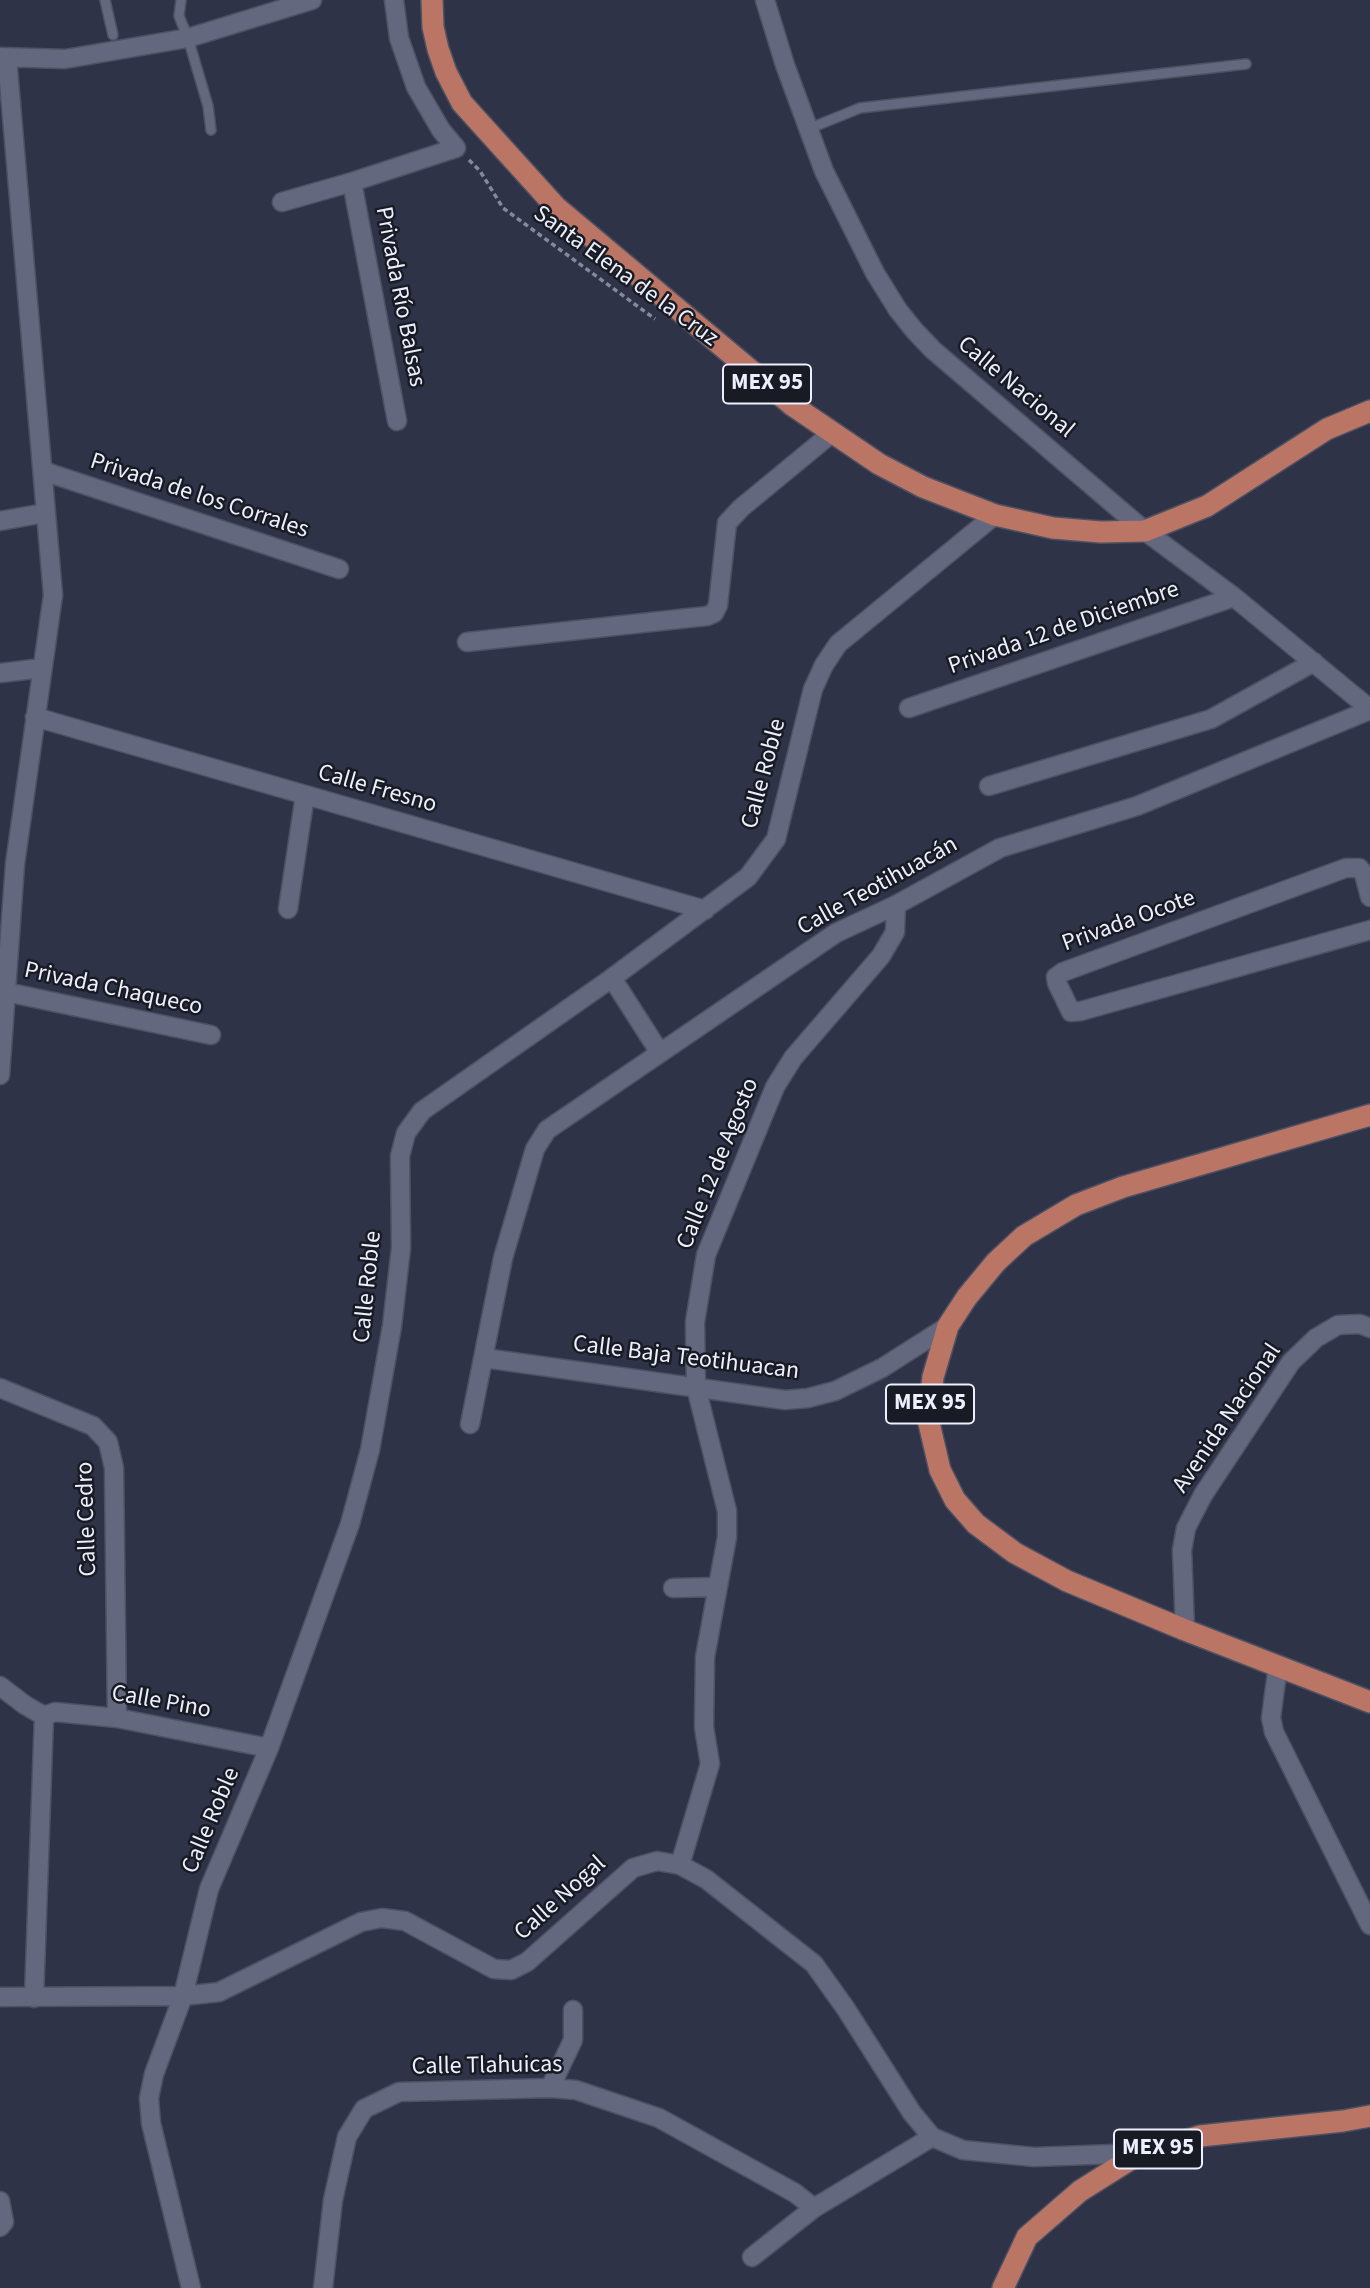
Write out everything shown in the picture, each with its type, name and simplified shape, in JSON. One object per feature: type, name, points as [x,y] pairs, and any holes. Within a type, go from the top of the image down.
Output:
[{"type":"main road","name":"MEX 95","points":[[432,0],[433,27],[438,49],[462,103],[556,207],[792,405],[879,464],[901,475],[995,514],[1077,531],[1145,531],[1207,506],[1327,429],[1370,411]]},
{"type":"main road","name":"MEX 95","points":[[1367,1697],[1185,1630],[1068,1581],[1015,1553],[976,1524],[955,1500],[940,1470],[928,1419],[933,1377],[948,1326],[967,1297],[996,1262],[1024,1236],[1076,1205],[1123,1187],[1370,1115]]},
{"type":"main road","name":"MEX 95","points":[[1003,2288],[1027,2237],[1080,2190],[1134,2157],[1200,2136],[1370,2116]]},
{"type":"street","points":[[0,1075],[6,992],[4,972],[15,864],[53,595],[4,57],[65,60],[188,38],[312,0]]},
{"type":"street","points":[[282,202],[456,148],[441,130],[416,87],[399,38],[394,0]]},
{"type":"street","name":"Calle Nacional","points":[[765,0],[785,65],[824,171],[875,273],[914,330],[933,350],[1145,531],[1234,597],[1370,710]]},
{"type":"street","name":"Privada Río Balsas","points":[[352,182],[397,421]]},
{"type":"street","points":[[467,642],[707,616],[714,613],[718,604],[727,523],[741,508],[832,433]]},
{"type":"street","name":"Privada de los Corrales","points":[[43,471],[339,569]]},
{"type":"street","points":[[0,521],[45,513]]},
{"type":"street","name":"Calle Roble","points":[[191,2288],[151,2123],[149,2098],[154,2074],[183,1996],[209,1889],[269,1748],[350,1524],[370,1450],[393,1326],[401,1248],[400,1156],[406,1133],[422,1111],[612,978],[748,877],[776,839],[813,689],[824,664],[838,644],[995,514]]},
{"type":"street","name":"Privada 12 de Diciembre","points":[[909,708],[1234,597]]},
{"type":"street","points":[[989,786],[1211,719],[1314,662]]},
{"type":"street","points":[[0,673],[42,668]]},
{"type":"street","name":"Calle Teotihuacán","points":[[470,1424],[503,1258],[535,1149],[547,1130],[836,933],[896,905],[1000,848],[1137,806],[1370,710]]},
{"type":"street","name":"Calle Fresno","points":[[35,717],[705,910]]},
{"type":"street","points":[[288,909],[305,795]]},
{"type":"street","name":"Privada Ocote","points":[[1370,897],[1364,874],[1359,868],[1346,868],[1062,972],[1056,977],[1071,1012],[1081,1011],[1370,930]]},
{"type":"street","name":"Calle 12 de Agosto","points":[[680,1865],[710,1764],[704,1727],[705,1657],[727,1537],[727,1511],[696,1387],[695,1322],[706,1255],[775,1087],[793,1058],[881,956],[895,932],[896,905]]},
{"type":"street","points":[[612,978],[660,1053]]},
{"type":"street","name":"Privada Chaqueco","points":[[6,992],[211,1035]]},
{"type":"street","name":"Avenida Nacional","points":[[1185,1630],[1182,1550],[1186,1528],[1203,1495],[1292,1362],[1316,1338],[1338,1325],[1360,1324],[1370,1328]]},
{"type":"street","name":"Calle Baja Teotihuacan","points":[[484,1358],[785,1399],[808,1398],[835,1391],[882,1368],[948,1326]]},
{"type":"street","name":"Calle Cedro","points":[[0,1388],[93,1426],[108,1442],[114,1468],[117,1718]]},
{"type":"street","points":[[673,1588],[717,1587]]},
{"type":"street","points":[[1278,1665],[1271,1718],[1274,1732],[1370,1925]]},
{"type":"street","points":[[0,1686],[44,1716],[34,1998]]},
{"type":"street","name":"Calle Pino","points":[[44,1716],[55,1712],[117,1718],[269,1748]]},
{"type":"street","name":"Calle Nogal","points":[[0,1997],[183,1996],[219,1992],[361,1922],[382,1918],[405,1921],[494,1969],[511,1969],[527,1962],[633,1868],[657,1861],[680,1865],[706,1879],[814,1964],[912,2113],[932,2137]]},
{"type":"street","points":[[550,2088],[573,2040],[573,2010]]},
{"type":"street","name":"Calle Tlahuicas","points":[[323,2288],[333,2200],[347,2137],[364,2109],[399,2092],[550,2088],[576,2090],[659,2118],[795,2193],[814,2208]]},
{"type":"street","points":[[752,2257],[814,2208],[932,2137],[962,2150],[1034,2157],[1115,2154],[1134,2157]]},
{"type":"street","points":[[0,2201],[4,2222],[0,2227]]},
{"type":"lane","points":[[105,0],[113,35]]},
{"type":"lane","points":[[181,0],[179,16],[208,106],[211,130]]},
{"type":"lane","points":[[808,129],[860,108],[1246,64]]},
{"type":"path","name":"Santa Elena de la Cruz","points":[[456,148],[480,171],[503,208],[657,321]]}]
